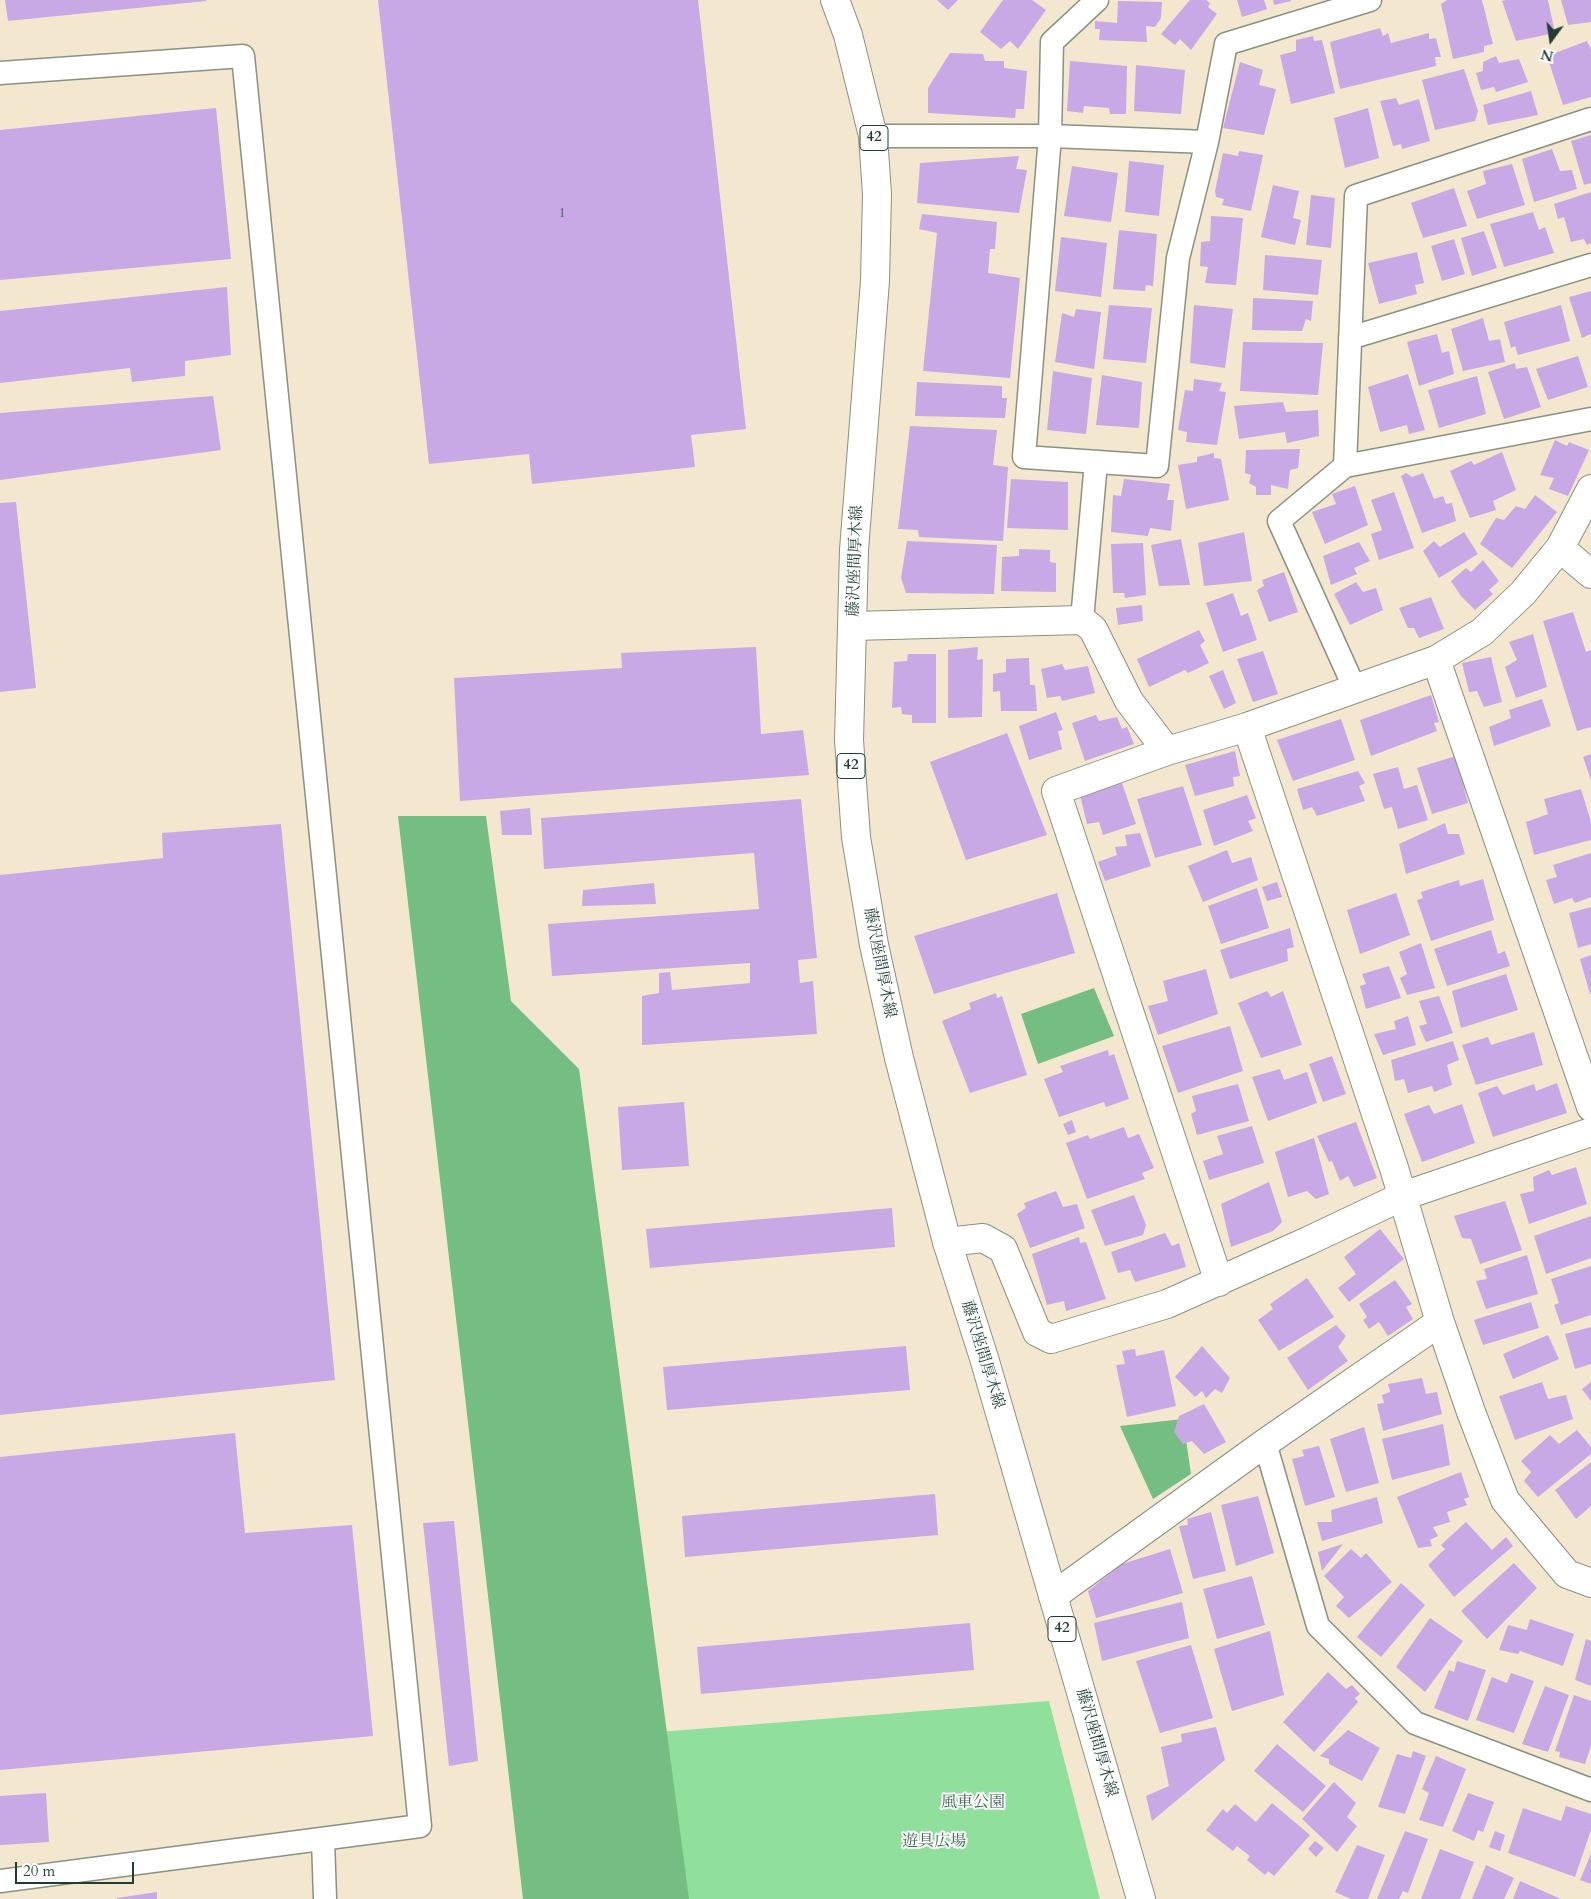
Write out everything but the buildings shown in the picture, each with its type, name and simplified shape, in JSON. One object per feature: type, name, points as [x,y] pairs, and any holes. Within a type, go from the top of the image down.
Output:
[{"type":"street","name":"藤沢座間厚木線","points":[[835,0],[848,35],[874,136],[877,194],[876,281],[854,550],[849,740],[856,837],[874,945],[898,1058],[947,1242],[984,1358],[1141,1899]]},
{"type":"street","points":[[1219,1282],[1056,791],[1167,751],[1247,727],[1436,660],[1482,632],[1523,593],[1560,548],[1591,489]]},
{"type":"street","points":[[1560,548],[1591,574]]},
{"type":"street","points":[[853,626],[1082,620],[1093,629],[1129,701],[1167,751]]},
{"type":"street","points":[[1436,660],[1591,1107]]},
{"type":"street","points":[[1247,727],[1402,1196],[1440,1322],[1471,1412],[1505,1500],[1567,1574],[1591,1583]]},
{"type":"street","points":[[947,1242],[983,1238],[1003,1250],[1037,1332],[1051,1339],[1167,1304],[1219,1282],[1402,1196],[1591,1132]]},
{"type":"street","points":[[1053,1596],[1265,1442],[1440,1322]]},
{"type":"lane","points":[[1097,0],[1052,42],[1050,136],[1024,457],[1157,466],[1178,258],[1207,142],[1226,44],[1370,0]]},
{"type":"lane","points":[[0,73],[243,56],[420,1826],[0,1881]]},
{"type":"lane","points":[[1344,466],[1356,196],[1591,119]]},
{"type":"lane","points":[[874,136],[1050,136],[1207,142]]},
{"type":"lane","points":[[1350,338],[1591,265]]},
{"type":"lane","points":[[1355,689],[1279,521],[1344,466],[1591,419]]},
{"type":"lane","points":[[1082,620],[1096,462]]},
{"type":"lane","points":[[1265,1442],[1318,1626],[1415,1723],[1591,1790]]},
{"type":"lane","points":[[323,1839],[325,1899]]},
{"type":"green space","points":[[398,816],[486,816],[511,1001],[579,1069],[689,1899],[523,1899]]},
{"type":"green space","points":[[1094,988],[1114,1036],[1038,1064],[1021,1014]]},
{"type":"green space","points":[[1183,1419],[1191,1474],[1153,1499],[1120,1426]]},
{"type":"green space","name":"風車公園","points":[[1049,1701],[1100,1899],[686,1899],[659,1732]]},
{"type":"park label","name":"遊具広場","points":[[934,1842]]}]
